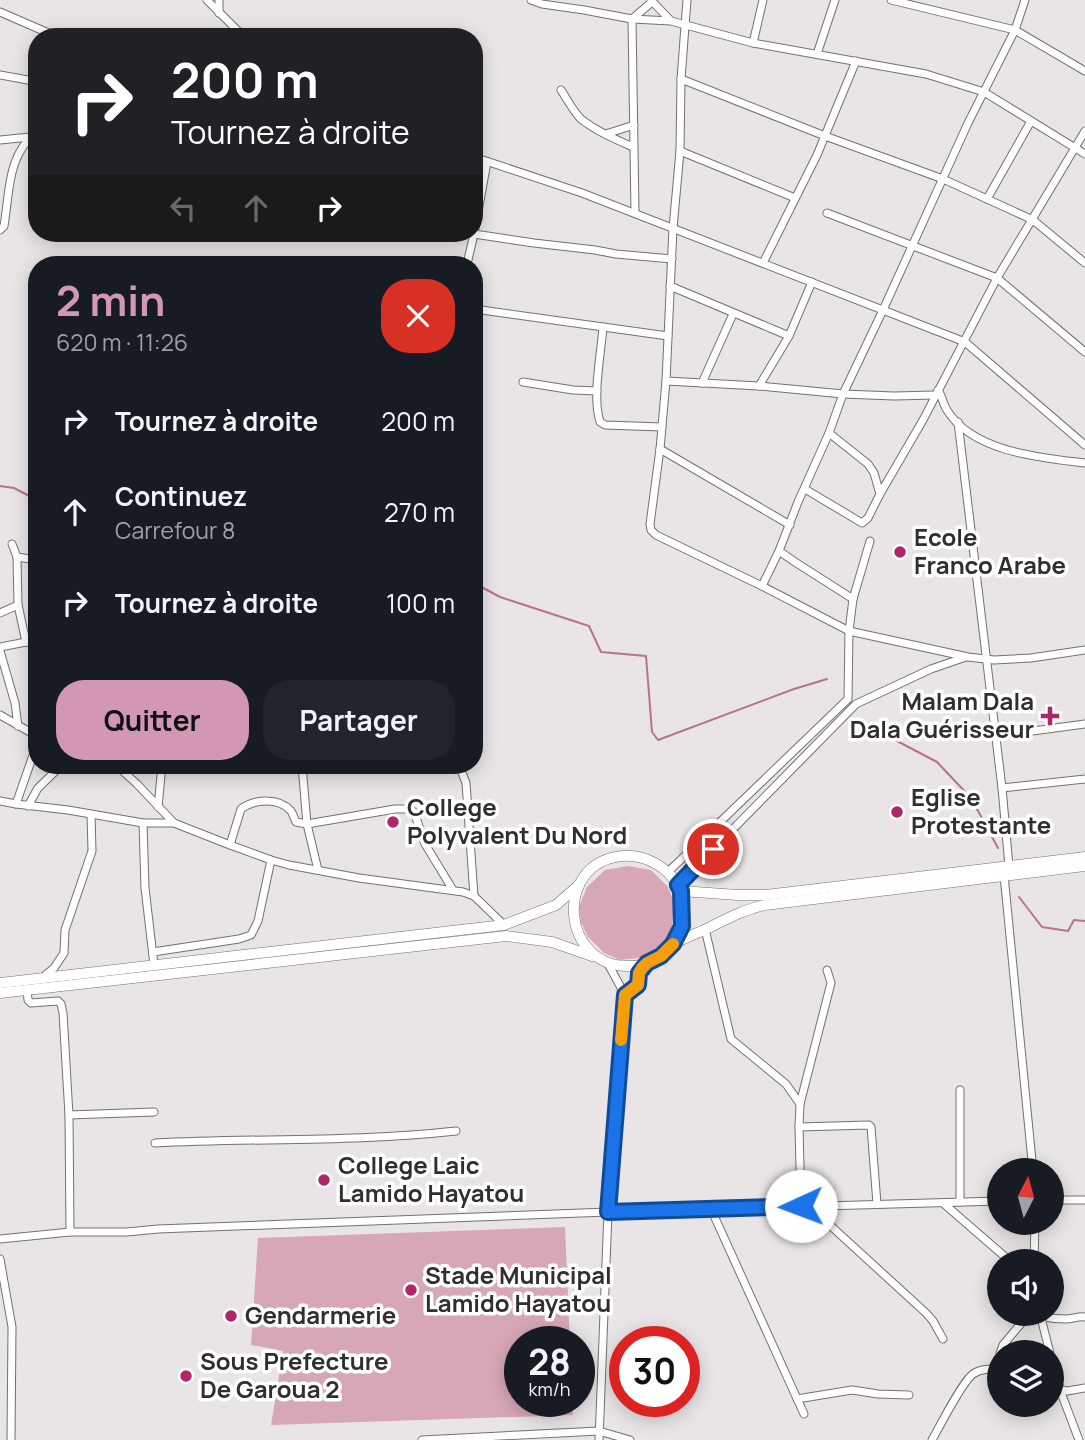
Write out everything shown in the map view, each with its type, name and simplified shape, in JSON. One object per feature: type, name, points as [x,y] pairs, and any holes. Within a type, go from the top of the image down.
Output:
[{"type":"main road","points":[[0,983],[504,925],[556,905],[589,872],[616,857],[630,856],[651,860],[668,872],[679,888],[682,926],[673,944],[661,956],[634,966],[620,966],[552,942],[506,936],[0,993]]},
{"type":"main road","points":[[673,944],[739,912],[765,905],[1007,871],[1085,857]]},
{"type":"main road","points":[[679,888],[738,895],[766,895],[1085,866]]},
{"type":"main road","points":[[579,884],[573,905],[575,927],[585,946],[604,961]]},
{"type":"street","points":[[207,0],[235,28]]},
{"type":"street","points":[[219,0],[219,13]]},
{"type":"street","points":[[531,0],[632,19],[671,21],[753,43],[926,74],[984,93],[1085,154]]},
{"type":"street","points":[[687,0],[666,381],[651,530],[656,535],[849,631],[986,659],[1031,658],[1085,650]]},
{"type":"street","points":[[753,43],[763,0]]},
{"type":"street","points":[[817,54],[835,0]]},
{"type":"street","points":[[891,0],[1015,30],[1085,71]]},
{"type":"street","points":[[762,586],[829,433],[843,394],[968,123],[1015,30],[1025,0]]},
{"type":"street","points":[[635,213],[632,19],[651,1],[671,21]]},
{"type":"street","points":[[0,12],[39,28]]},
{"type":"street","points":[[762,263],[825,136],[856,61]]},
{"type":"street","points":[[0,75],[28,80]]},
{"type":"street","points":[[681,79],[943,179],[1033,220],[1085,262]]},
{"type":"street","points":[[561,90],[582,119],[633,147]]},
{"type":"street","points":[[987,199],[1031,121]]},
{"type":"street","points":[[606,134],[634,125]]},
{"type":"street","points":[[805,489],[862,523],[868,518],[998,278],[1085,131]]},
{"type":"street","points":[[0,140],[28,136]]},
{"type":"street","points":[[0,230],[4,226],[16,156],[28,139]]},
{"type":"street","points":[[680,151],[795,198]]},
{"type":"street","points":[[483,160],[582,193],[965,342],[1085,445]]},
{"type":"street","points":[[483,184],[487,162]]},
{"type":"street","points":[[827,213],[998,278],[1085,352]]},
{"type":"street","points":[[483,235],[671,259]]},
{"type":"street","points":[[759,386],[789,336],[811,282]]},
{"type":"street","points":[[670,286],[789,336]]},
{"type":"street","points":[[483,310],[668,336]]},
{"type":"street","points":[[702,383],[733,314]]},
{"type":"street","points":[[603,327],[597,391],[597,413],[600,422],[606,425],[662,427]]},
{"type":"street","points":[[666,381],[843,394],[894,396],[937,393]]},
{"type":"street","points":[[523,382],[597,391]]},
{"type":"street","points":[[937,393],[958,422],[973,435],[1028,456],[1085,463]]},
{"type":"street","points":[[958,422],[1002,788],[1032,1158]]},
{"type":"street","points":[[829,433],[868,464],[874,473],[880,495]]},
{"type":"street","points":[[660,449],[790,525]]},
{"type":"street","points":[[668,872],[849,699],[849,631],[853,599],[870,541]]},
{"type":"street","points":[[12,544],[17,557],[18,605],[26,642],[0,649],[15,703],[18,726]]},
{"type":"street","points":[[779,551],[853,599]]},
{"type":"street","points":[[17,557],[28,558]]},
{"type":"street","points":[[0,613],[18,605]]},
{"type":"street","points":[[679,888],[856,704],[931,669],[968,657]]},
{"type":"street","points":[[0,715],[28,731]]},
{"type":"street","points":[[995,736],[1085,724]]},
{"type":"street","points":[[16,804],[28,770]]},
{"type":"street","points":[[28,806],[38,788],[53,774]]},
{"type":"street","points":[[127,774],[174,823]]},
{"type":"street","points":[[158,807],[161,774]]},
{"type":"street","points":[[303,774],[307,824],[318,870]]},
{"type":"street","points":[[462,774],[466,783],[474,896]]},
{"type":"street","points":[[1002,788],[1085,779]]},
{"type":"street","points":[[0,801],[143,824],[174,823],[271,860],[359,878],[453,890],[474,896],[504,925]]},
{"type":"street","points":[[230,845],[241,809],[249,803],[272,801],[290,809],[297,823],[307,824],[408,809],[414,812],[425,844],[453,890]]},
{"type":"street","points":[[41,978],[54,968],[64,953],[65,930],[92,851],[91,814]]},
{"type":"street","points":[[143,824],[145,888],[155,965]]},
{"type":"street","points":[[153,952],[239,939],[251,934],[258,921],[271,860]]},
{"type":"street","points":[[705,929],[732,1039],[786,1084],[800,1104]]},
{"type":"street","points":[[599,1440],[608,1212],[625,995],[604,961]]},
{"type":"street","points":[[625,995],[638,985],[639,973],[647,963]]},
{"type":"street","points":[[827,970],[831,983],[800,1104],[799,1127],[805,1206],[918,1304],[933,1321],[943,1339]]},
{"type":"street","points":[[27,989],[31,1003],[58,1001],[61,1004],[69,1115],[70,1232]]},
{"type":"street","points":[[960,1090],[960,1202]]},
{"type":"street","points":[[69,1115],[154,1112]]},
{"type":"street","points":[[799,1127],[869,1125],[877,1204]]},
{"type":"street","points":[[155,1143],[356,1138],[456,1130]]},
{"type":"street","points":[[1064,1200],[1085,1200]]},
{"type":"street","points":[[0,1239],[70,1232],[127,1233],[158,1229],[608,1212],[987,1201]]},
{"type":"street","points":[[943,1203],[996,1249]]},
{"type":"street","points":[[711,1209],[804,1414]]},
{"type":"street","points":[[0,1259],[12,1327],[11,1440]]},
{"type":"street","points":[[1064,1319],[1085,1317]]},
{"type":"street","points":[[1007,1340],[1018,1326]]},
{"type":"street","points":[[932,1440],[963,1385],[976,1372],[987,1371]]},
{"type":"street","points":[[1064,1389],[1085,1388]]},
{"type":"street","points":[[797,1399],[852,1390],[909,1395]]},
{"type":"street","points":[[1064,1407],[1079,1440]]},
{"type":"street","points":[[422,1440],[599,1431],[630,1440]]},
{"type":"shaded area","points":[[628,866],[651,870],[668,887],[674,902],[672,926],[669,936],[659,948],[639,958],[620,960],[604,953],[588,937],[581,922],[579,907],[587,887],[605,870]]},
{"type":"shaded area","name":"Stade Municipal Lamido Hayatou","points":[[565,1227],[569,1326],[504,1326],[504,1417],[513,1417],[271,1425],[283,1351],[251,1345],[258,1238]]},
{"type":"waterway","points":[[0,486],[14,488],[28,495]]},
{"type":"waterway","points":[[483,588],[500,597],[589,626],[601,652],[646,656],[652,732],[658,740],[827,679]]},
{"type":"waterway","points":[[897,741],[937,762],[971,798],[998,848]]},
{"type":"waterway","points":[[1019,897],[1042,927],[1068,931],[1074,920],[1085,921]]},
{"type":"slow traffic","points":[[621,1040],[625,995],[638,985],[639,973],[647,963],[661,956],[673,944]]},
{"type":"place","name":"Ecole Franco Arabe","points":[[900,552]]},
{"type":"place","name":"Malam Dala Dala Guérisseur","points":[[1050,716]]},
{"type":"place","name":"Eglise Protestante","points":[[897,812]]},
{"type":"place","name":"College Polyvalent Du Nord","points":[[393,822]]},
{"type":"place","name":"College Laic Lamido Hayatou","points":[[324,1180]]},
{"type":"place","name":"Stade Municipal Lamido Hayatou","points":[[411,1290]]},
{"type":"place","name":"Gendarmerie","points":[[231,1316]]},
{"type":"place","name":"Sous Prefecture De Garoua 2","points":[[186,1376]]},
{"type":"route","points":[[713,849],[678,885],[681,891],[682,926],[673,944],[661,956],[647,963],[639,973],[638,985],[625,995],[608,1212],[801,1206]]}]
